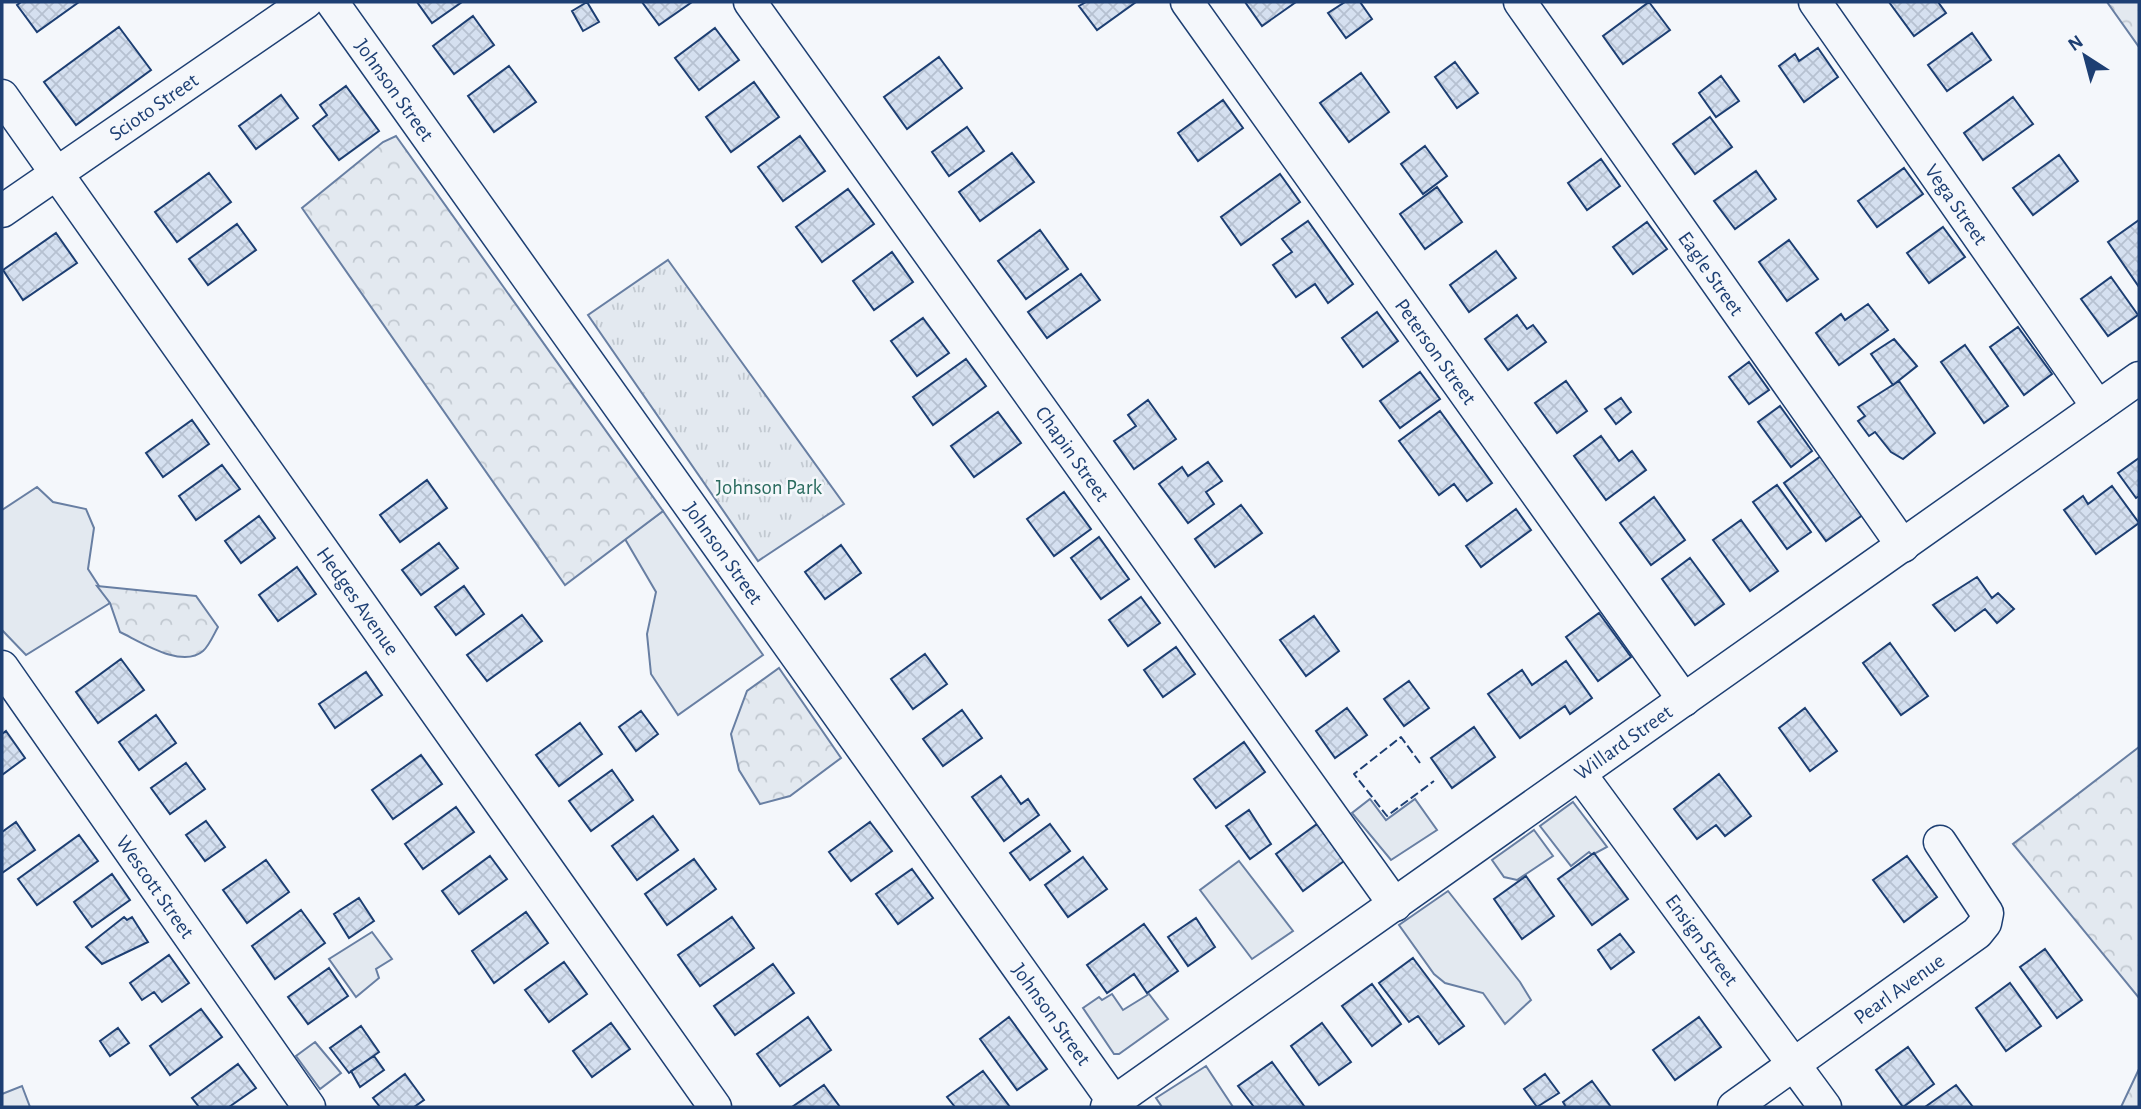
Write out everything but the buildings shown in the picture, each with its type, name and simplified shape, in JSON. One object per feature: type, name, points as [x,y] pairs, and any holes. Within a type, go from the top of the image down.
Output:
[{"type":"street","name":"Scioto Street","points":[[2,211],[306,2]]},
{"type":"street","name":"Johnson Street","points":[[331,2],[1111,1105]]},
{"type":"street","name":"Chapin Street","points":[[750,2],[1395,905]]},
{"type":"street","name":"Peterson Street","points":[[1187,2],[1684,700]]},
{"type":"street","name":"Eagle Street","points":[[1520,2],[1903,546]]},
{"type":"street","name":"Vega Street","points":[[1815,2],[2098,407]]},
{"type":"street","name":"Hedges Avenue","points":[[2,96],[715,1107]]},
{"type":"street","name":"Willard Street","points":[[1111,1105],[2139,378]]},
{"type":"street","name":"Wescott Street","points":[[2,667],[309,1107]]},
{"type":"street","name":"Ensign Street","points":[[1580,774],[1825,1107]]},
{"type":"street","name":"Pearl Avenue","points":[[1734,1107],[1977,933],[1985,923],[1987,913],[1940,842]]},
{"type":"green space","points":[[2107,2],[2139,2],[2139,47]]},
{"type":"green space","points":[[396,136],[663,511],[565,585],[302,208],[383,142]]},
{"type":"green space","name":"Johnson Park","points":[[668,260],[844,504],[758,561],[588,315]]},
{"type":"green space","points":[[37,487],[53,502],[86,509],[94,528],[88,569],[110,603],[26,655],[2,630],[2,510]]},
{"type":"green space","points":[[663,511],[763,655],[678,715],[651,674],[647,634],[656,592],[625,539]]},
{"type":"green space","points":[[97,586],[196,596],[218,627],[203,651],[194,656],[173,656],[120,632],[110,603]]},
{"type":"green space","points":[[779,668],[841,758],[790,796],[760,804],[739,770],[731,734],[747,691]]},
{"type":"green space","points":[[2139,747],[2139,998],[2013,844]]},
{"type":"green space","points":[[1370,799],[1386,820],[1415,799],[1437,830],[1391,860],[1352,813]]},
{"type":"green space","points":[[1573,802],[1607,847],[1592,855],[1589,852],[1571,866],[1540,826]]},
{"type":"green space","points":[[1534,830],[1553,856],[1517,880],[1504,877],[1492,860]]},
{"type":"green space","points":[[1239,861],[1293,931],[1252,959],[1200,890]]},
{"type":"green space","points":[[1448,891],[1520,982],[1531,1000],[1505,1024],[1483,993],[1445,983],[1434,974],[1399,925]]},
{"type":"green space","points":[[372,932],[392,959],[376,969],[379,978],[356,997],[329,959]]},
{"type":"green space","points":[[1112,994],[1123,1010],[1149,994],[1168,1019],[1119,1054],[1114,1054],[1083,1008],[1099,997],[1102,1000]]},
{"type":"green space","points":[[315,1042],[341,1073],[320,1089],[296,1056]]},
{"type":"green space","points":[[1206,1066],[1233,1107],[1162,1107],[1156,1098]]},
{"type":"green space","points":[[2139,1069],[2139,1107],[2121,1107]]},
{"type":"green space","points":[[22,1086],[30,1107],[2,1107],[2,1094]]},
{"type":"fence","points":[[1420,763],[1401,737],[1354,774],[1387,816],[1434,781]]}]
